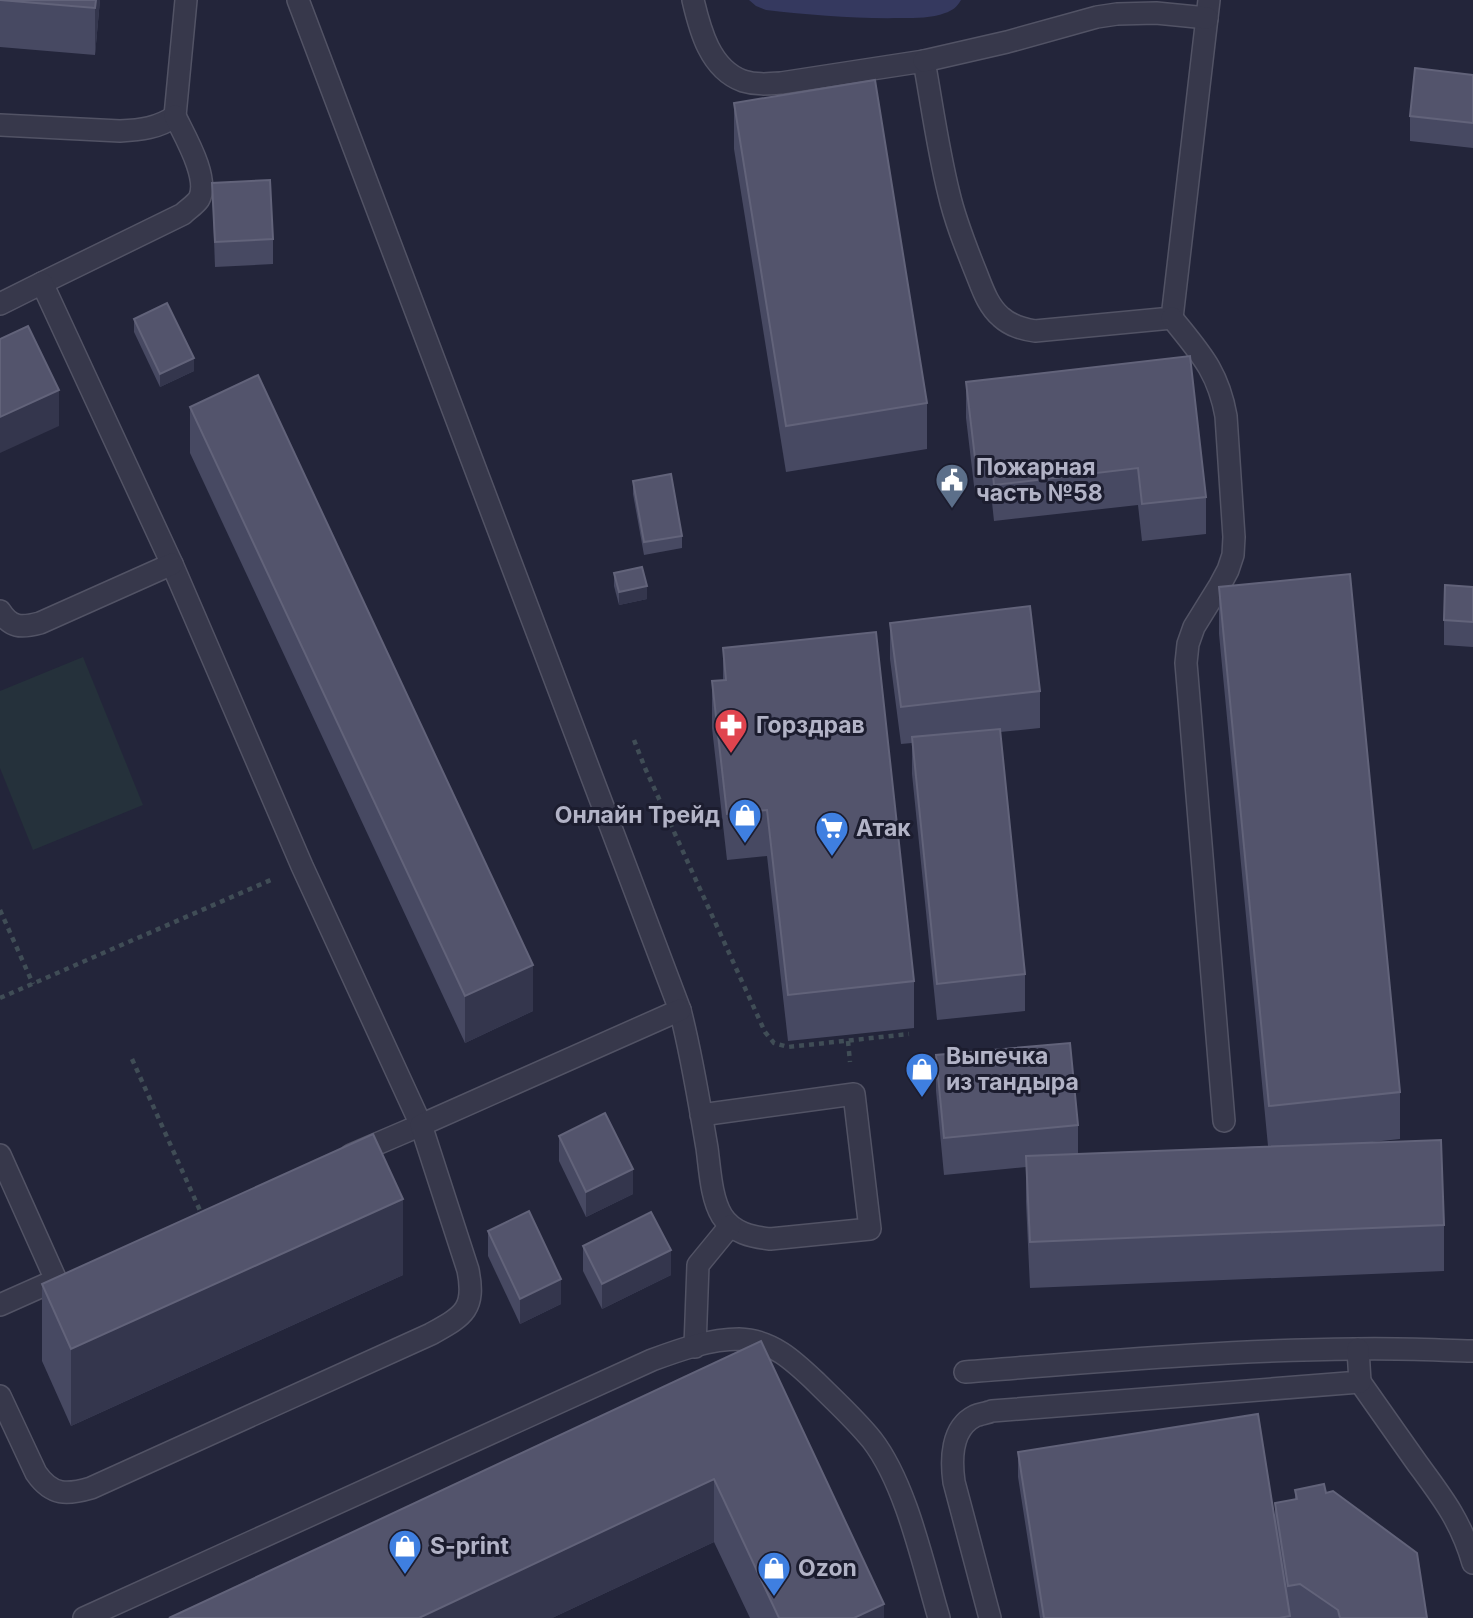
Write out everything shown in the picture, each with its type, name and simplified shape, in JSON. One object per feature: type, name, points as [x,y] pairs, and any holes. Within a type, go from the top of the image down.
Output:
[{"type":"lane","points":[[0,304],[183,214],[200,198],[202,188],[198,167],[175,116],[187,0]]},
{"type":"lane","points":[[298,0],[680,1010],[691,1056],[701,1115],[717,1205],[730,1226],[755,1237],[770,1239],[870,1229],[854,1094],[701,1115]]},
{"type":"lane","points":[[693,0],[698,23],[715,59],[727,72],[742,80],[761,84],[924,61],[1097,17],[1208,9],[1172,318],[1207,362],[1223,397],[1234,537],[1233,555],[1220,585],[1194,627],[1188,644],[1186,663],[1224,1121]]},
{"type":"lane","points":[[924,61],[948,193],[984,293],[999,316],[1010,324],[1035,331],[1172,318]]},
{"type":"lane","points":[[0,125],[120,131],[152,127],[175,116]]},
{"type":"lane","points":[[0,1396],[43,1483],[52,1490],[78,1492],[431,1334],[456,1320],[466,1310],[471,1286],[440,1178],[421,1125],[302,866],[172,564],[42,283]]},
{"type":"lane","points":[[0,611],[6,620],[27,627],[172,564]]},
{"type":"lane","points":[[332,1163],[680,1010]]},
{"type":"lane","points":[[0,1155],[62,1278],[0,1305]]},
{"type":"lane","points":[[695,1347],[698,1265],[730,1226]]},
{"type":"lane","points":[[84,1618],[652,1360],[718,1341],[740,1339],[760,1342],[778,1349],[853,1418],[873,1441],[887,1465],[910,1520],[939,1618]]},
{"type":"lane","points":[[1358,1349],[1360,1382],[1459,1523],[1473,1563]]},
{"type":"lane","points":[[965,1372],[1186,1355],[1358,1349],[1473,1351]]},
{"type":"lane","points":[[990,1618],[952,1467],[957,1437],[964,1425],[974,1416],[992,1411],[1360,1382]]},
{"type":"path","points":[[634,740],[765,1032],[774,1043],[788,1047],[909,1034]]},
{"type":"path","points":[[0,998],[302,866]]},
{"type":"path","points":[[0,910],[33,984]]},
{"type":"path","points":[[132,1059],[204,1218]]},
{"type":"shaded area","points":[[83,657],[143,805],[33,850],[0,768],[0,691]]},
{"type":"water","points":[[749,0],[961,0],[952,10],[940,15],[885,18],[766,10]]},
{"type":"building","points":[[0,0],[96,0],[95,8]]},
{"type":"building","points":[[1415,68],[1473,75],[1473,123],[1410,116]]},
{"type":"building","points":[[875,80],[927,403],[786,426],[734,103]]},
{"type":"building","points":[[270,180],[273,239],[215,242],[212,183]]},
{"type":"building","points":[[167,303],[194,358],[160,374],[134,319]]},
{"type":"building","points":[[28,326],[59,390],[0,417],[0,339]]},
{"type":"building","points":[[1190,356],[1206,497],[1142,504],[1138,468],[994,485],[991,456],[975,458],[966,382]]},
{"type":"building","points":[[258,375],[533,965],[465,996],[190,407]]},
{"type":"building","points":[[671,474],[682,536],[644,542],[633,481]]},
{"type":"building","points":[[642,567],[647,586],[619,592],[614,573]]},
{"type":"building","points":[[1350,574],[1400,1092],[1269,1106],[1219,587]]},
{"type":"building","points":[[1445,585],[1473,587],[1473,622],[1444,620]]},
{"type":"building","points":[[1030,606],[1040,691],[901,707],[890,623]]},
{"type":"building","name":"Атак","points":[[876,632],[914,981],[788,995],[767,810],[727,814],[712,681],[726,680],[723,648]]},
{"type":"building","points":[[1000,729],[1025,974],[937,984],[912,737]]},
{"type":"building","points":[[1070,1043],[1078,1125],[944,1138],[936,1055]]},
{"type":"building","points":[[605,1113],[633,1169],[586,1192],[559,1136]]},
{"type":"building","points":[[373,1134],[403,1199],[71,1349],[42,1284]]},
{"type":"building","points":[[1441,1140],[1444,1225],[1030,1242],[1026,1156]]},
{"type":"building","points":[[529,1211],[561,1279],[520,1299],[488,1231]]},
{"type":"building","points":[[651,1212],[671,1250],[602,1284],[583,1246]]},
{"type":"building","points":[[761,1341],[884,1604],[854,1618],[779,1618],[714,1479],[419,1618],[169,1618]]},
{"type":"building","points":[[1258,1414],[1290,1616],[1044,1618],[1018,1452]]},
{"type":"building","points":[[1324,1484],[1326,1493],[1333,1491],[1417,1553],[1427,1618],[1340,1618],[1338,1610],[1300,1584],[1288,1586],[1275,1503],[1297,1499],[1295,1490]]},
{"type":"place","name":"Пожарная часть №58","points":[[952,510]]},
{"type":"place","name":"Горздрав","points":[[731,755]]},
{"type":"place","name":"Онлайн Трейд","points":[[745,845]]},
{"type":"place","name":"Атак","points":[[832,858]]},
{"type":"place","name":"Выпечка из тандыра","points":[[922,1099]]},
{"type":"place","name":"S-print","points":[[405,1576]]},
{"type":"place","name":"Ozon","points":[[774,1598]]}]
